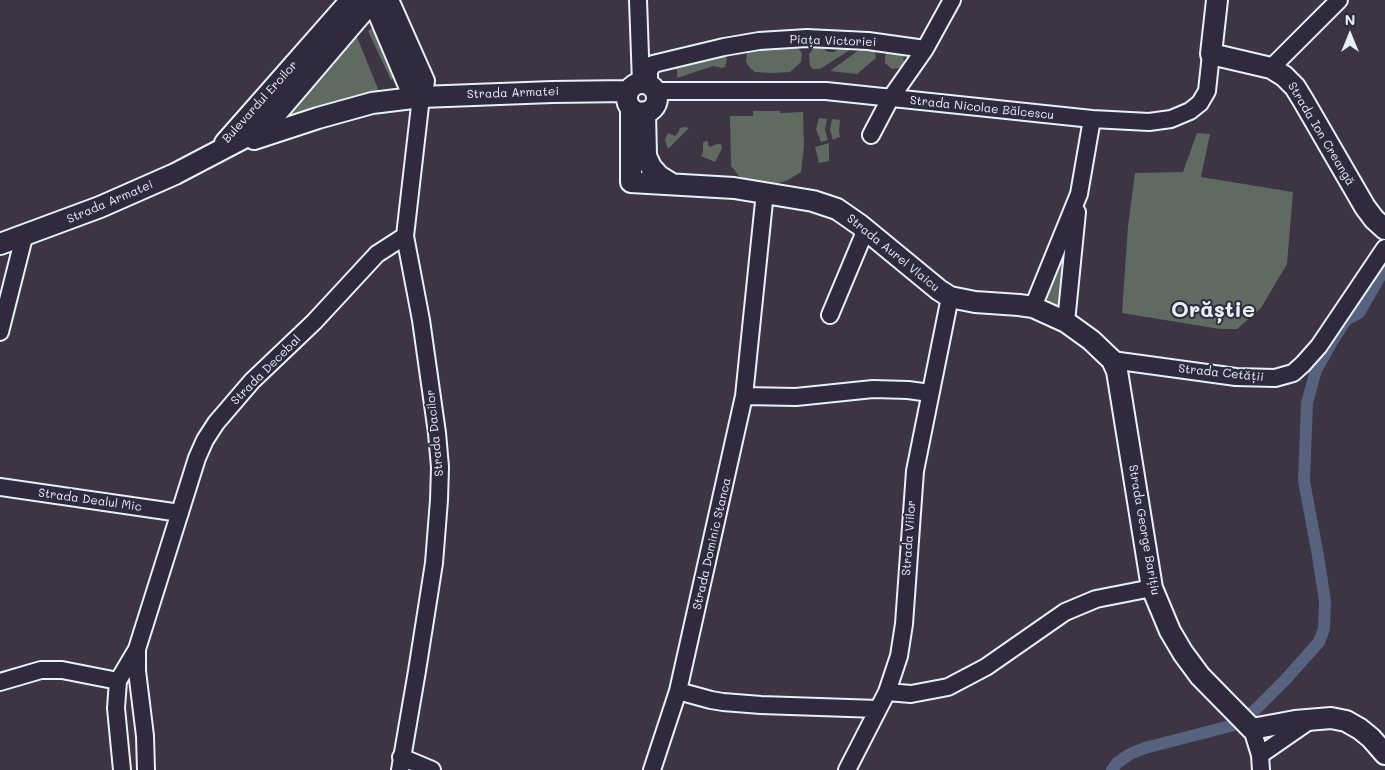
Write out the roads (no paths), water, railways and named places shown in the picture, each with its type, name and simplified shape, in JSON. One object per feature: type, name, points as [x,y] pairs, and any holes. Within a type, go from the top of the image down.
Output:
[{"type":"main road","name":"Bulevardul Eroilor","points":[[217,152],[351,0]]},
{"type":"main road","name":"Bulevardul Eroilor","points":[[217,152],[258,130],[274,116],[373,0]]},
{"type":"main road","points":[[378,0],[378,12],[410,88],[421,97],[424,80],[388,0]]},
{"type":"main road","name":"Strada Nicolae Bălcescu","points":[[1211,54],[1218,0]]},
{"type":"main road","name":"Strada Ion Creangă","points":[[1211,54],[1271,68],[1295,86],[1365,207],[1385,229]]},
{"type":"main road","name":"Strada Armatei","points":[[0,244],[24,237],[100,207],[175,174],[217,152],[318,118],[372,104],[421,97],[606,91],[640,96]]},
{"type":"main road","points":[[640,96],[631,182],[734,188],[765,192]]},
{"type":"main road","name":"Strada Aurel Vlaicu","points":[[765,192],[813,201],[837,209],[950,297]]},
{"type":"main road","points":[[950,297],[962,300],[1019,304],[1033,307],[1066,322],[1091,340],[1112,360]]},
{"type":"main road","name":"Strada George Barițiu","points":[[1112,360],[1119,381],[1152,588],[1166,622],[1183,653],[1200,676],[1244,720]]},
{"type":"main road","points":[[1244,720],[1331,718],[1346,721],[1366,734],[1385,754]]},
{"type":"street","points":[[638,0],[646,61],[640,96]]},
{"type":"street","points":[[871,135],[890,99],[924,49],[952,0]]},
{"type":"street","points":[[1271,68],[1339,0]]},
{"type":"street","name":"Piața Victoriei","points":[[646,61],[759,41],[807,38],[868,41],[924,49]]},
{"type":"street","name":"Strada Nicolae Bălcescu","points":[[640,96],[797,90],[852,93],[890,99],[1092,119],[1150,122],[1171,119],[1190,111],[1200,103],[1207,92],[1211,54]]},
{"type":"street","name":"Strada Dacilor","points":[[400,764],[418,672],[438,531],[440,467],[437,433],[421,320],[405,236],[421,97]]},
{"type":"street","points":[[1066,322],[1079,194],[1092,119]]},
{"type":"street","name":"Strada Dominic Stanca","points":[[652,770],[678,692],[744,396],[765,192]]},
{"type":"street","points":[[1033,307],[1079,194]]},
{"type":"street","points":[[830,315],[866,230]]},
{"type":"street","name":"Strada Decebal","points":[[122,770],[116,708],[118,681],[137,649],[197,458],[205,440],[216,423],[252,381],[314,322],[377,254],[405,236]]},
{"type":"street","points":[[0,332],[24,237]]},
{"type":"street","name":"Strada Cetății","points":[[1112,360],[1236,377],[1275,378],[1293,373],[1319,346],[1385,248]]},
{"type":"street","name":"Strada Viilor","points":[[847,770],[887,692],[902,641],[915,471],[950,297]]},
{"type":"street","points":[[744,396],[796,397],[873,389],[930,393]]},
{"type":"street","name":"Strada Dealul Mic","points":[[0,487],[180,513]]},
{"type":"street","points":[[887,692],[911,694],[948,687],[986,667],[1065,612],[1096,599],[1152,588]]},
{"type":"street","name":"Strada Decebal","points":[[137,649],[137,672],[146,770]]},
{"type":"street","points":[[0,682],[41,670],[62,670],[118,681]]},
{"type":"street","points":[[678,692],[733,703],[878,709]]},
{"type":"street","points":[[1244,720],[1260,762],[1313,718]]},
{"type":"street","points":[[400,764],[432,770]]},
{"type":"waterway","points":[[1112,770],[1117,763],[1130,754],[1145,748],[1234,725],[1254,711],[1319,642],[1324,629],[1325,601],[1304,481],[1307,403],[1316,370],[1333,340],[1346,320],[1359,313],[1385,268]]},
{"type":"district","name":"Orăștie","points":[[1213,310]]}]
